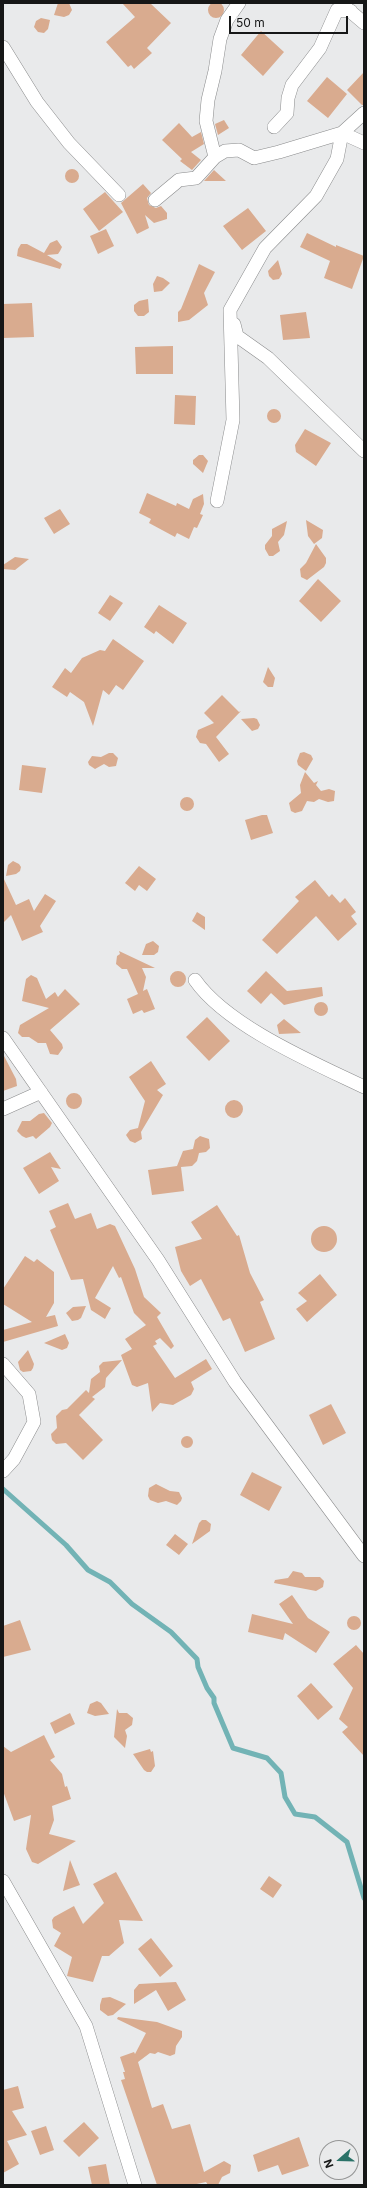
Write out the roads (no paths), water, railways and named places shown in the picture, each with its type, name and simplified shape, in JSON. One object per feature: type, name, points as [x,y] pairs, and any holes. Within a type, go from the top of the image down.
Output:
[{"type":"street","points":[[215,157],[206,121],[208,100],[226,20],[239,3]]},
{"type":"street","points":[[339,3],[351,11],[364,23]]},
{"type":"street","points":[[274,127],[286,113],[292,85],[320,48],[338,10],[351,11]]},
{"type":"street","points":[[3,47],[37,102],[69,143],[119,195]]},
{"type":"street","points":[[155,200],[179,180],[196,178],[215,157],[225,152],[239,150],[254,158],[327,138],[342,133],[364,113]]},
{"type":"street","points":[[217,501],[233,420],[230,310],[265,248],[316,196],[337,159],[342,133],[364,143]]},
{"type":"street","points":[[230,310],[238,336],[268,358],[364,451]]},
{"type":"street","points":[[195,980],[204,992],[244,1024],[287,1049],[364,1087]]},
{"type":"street","points":[[3,1038],[158,1260],[235,1382],[364,1556]]},
{"type":"street","points":[[3,1109],[42,1092]]},
{"type":"street","points":[[3,1364],[29,1394],[34,1422],[14,1459],[3,1471]]},
{"type":"street","points":[[3,1881],[86,2026],[135,2185]]},
{"type":"waterway","points":[[3,1489],[66,1545],[88,1570],[110,1582],[132,1604],[171,1632],[197,1659],[198,1667],[207,1688],[214,1698],[214,1703],[233,1748],[267,1758],[281,1773],[285,1797],[295,1814],[315,1817],[347,1842],[364,1898]]}]
